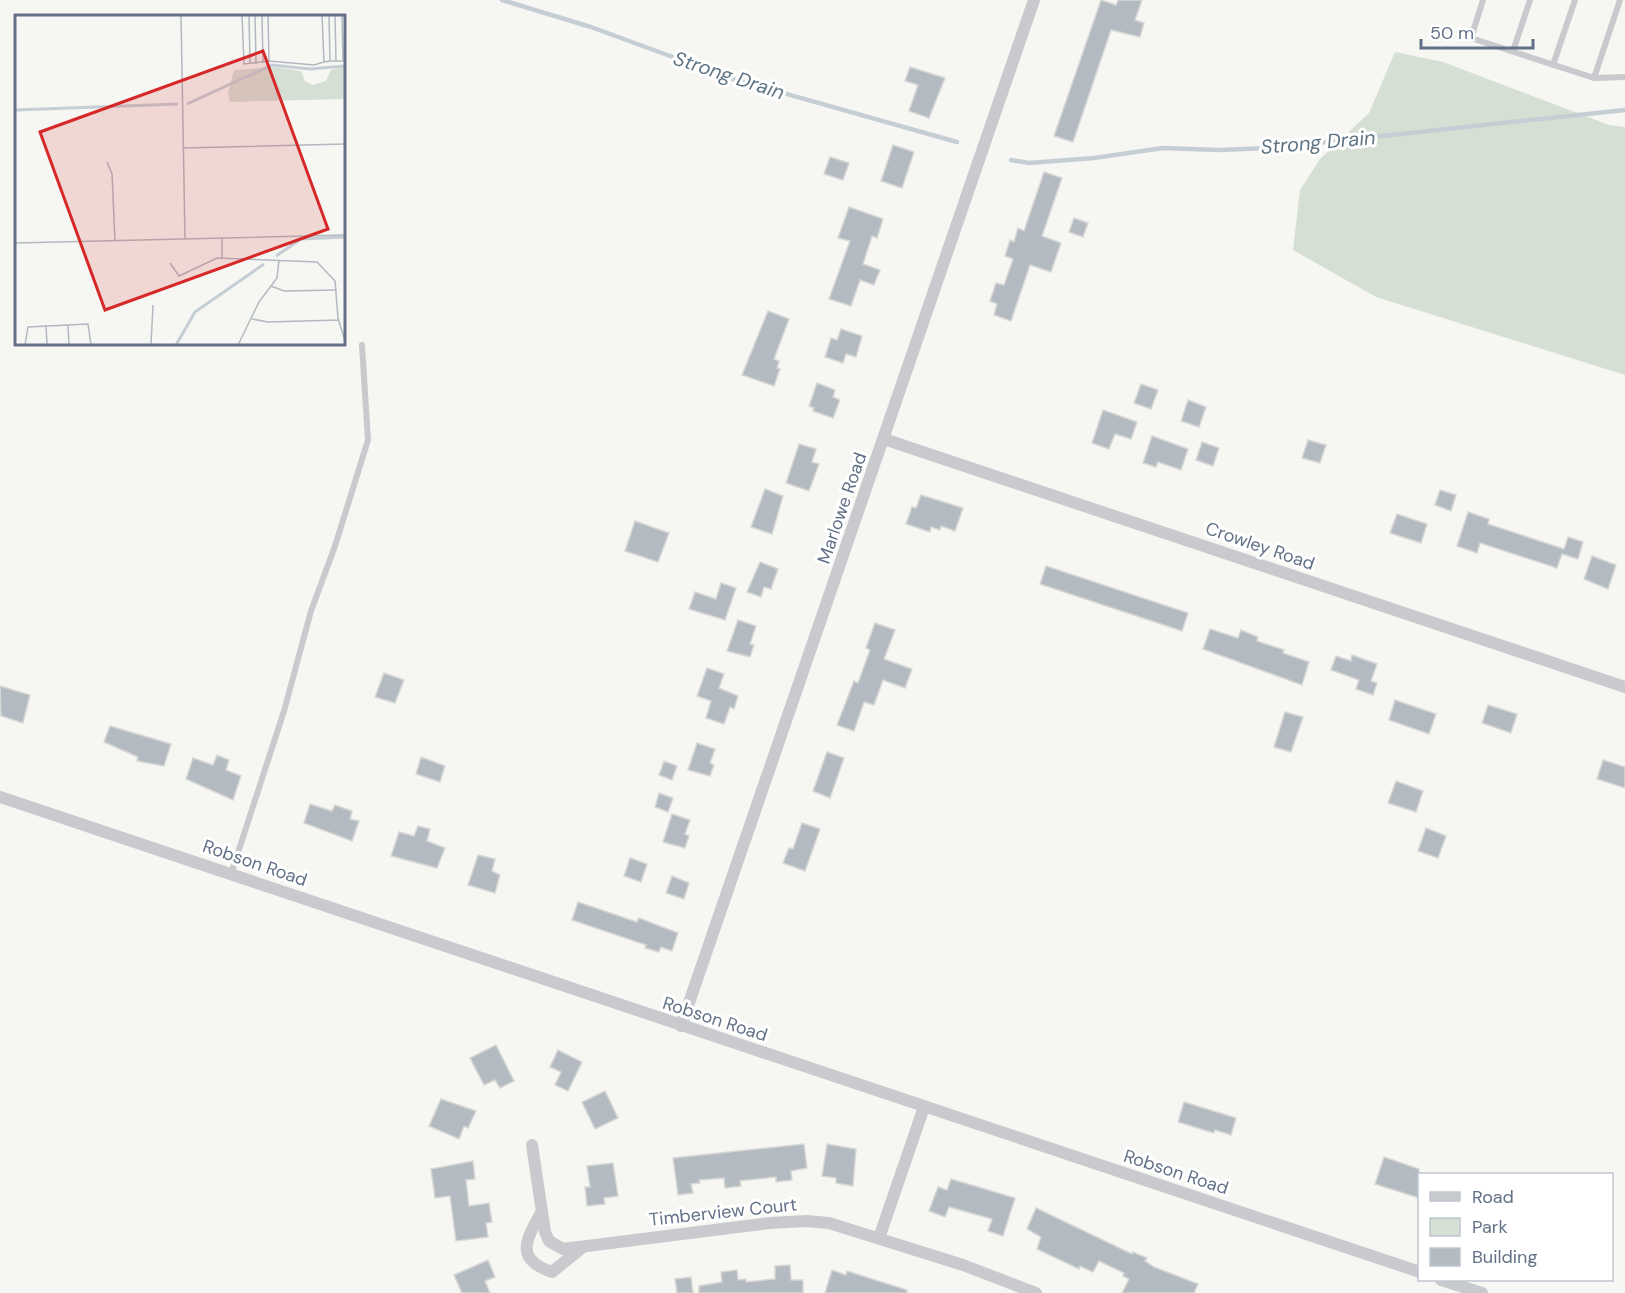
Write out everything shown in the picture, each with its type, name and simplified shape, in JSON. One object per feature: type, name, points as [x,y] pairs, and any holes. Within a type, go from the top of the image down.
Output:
[{"type":"street","name":"Marlowe Road","points":[[681,1026],[1034,0]]},
{"type":"street","name":"Crowley Road","points":[[884,439],[1625,687]]},
{"type":"street","name":"Robson Road","points":[[0,797],[1418,1272]]},
{"type":"street","points":[[879,1238],[924,1107]]},
{"type":"street","name":"Timberview Court","points":[[532,1145],[545,1232],[552,1244],[563,1249],[807,1221],[842,1225],[997,1277],[1036,1293]]},
{"type":"street","points":[[541,1213],[526,1240],[526,1254],[538,1268],[552,1272],[583,1247]]},
{"type":"street","points":[[1444,1281],[1482,1293]]},
{"type":"lane","points":[[1483,0],[1471,38],[1594,78],[1625,77]]},
{"type":"lane","points":[[1513,51],[1530,0]]},
{"type":"lane","points":[[1553,65],[1575,0]]},
{"type":"lane","points":[[1594,78],[1620,0]]},
{"type":"lane","points":[[231,874],[284,711],[310,611],[335,546],[368,440],[362,345]]},
{"type":"green space","points":[[1395,52],[1443,62],[1609,125],[1625,127],[1625,375],[1376,297],[1293,250],[1300,190],[1320,159],[1369,113]]},
{"type":"building","points":[[1101,0],[1116,5],[1118,0],[1142,0],[1135,20],[1144,23],[1140,37],[1111,30],[1073,142],[1054,136]]},
{"type":"building","points":[[910,67],[945,78],[929,118],[909,111],[918,85],[905,81]]},
{"type":"building","points":[[893,145],[914,152],[902,188],[881,181]]},
{"type":"building","points":[[830,157],[849,163],[843,180],[824,174]]},
{"type":"building","points":[[1044,172],[1062,178],[1042,236],[1061,243],[1051,272],[1030,265],[1011,321],[994,315],[997,304],[990,301],[996,283],[1004,285],[1013,259],[1005,256],[1010,240],[1014,242],[1018,228],[1024,231]]},
{"type":"building","points":[[849,207],[883,219],[877,238],[872,236],[863,264],[880,270],[874,285],[860,280],[851,306],[829,299],[850,241],[838,238]]},
{"type":"building","points":[[1074,218],[1088,223],[1083,237],[1069,232]]},
{"type":"building","points":[[768,311],[789,319],[774,359],[779,361],[777,368],[780,369],[774,386],[742,375]]},
{"type":"building","points":[[841,329],[862,336],[856,357],[846,354],[843,363],[825,357],[831,338],[837,340]]},
{"type":"building","points":[[817,383],[835,390],[833,397],[840,400],[833,418],[813,411],[814,408],[809,406]]},
{"type":"building","points":[[1141,384],[1158,390],[1151,409],[1134,403]]},
{"type":"building","points":[[1188,400],[1206,407],[1199,427],[1181,421]]},
{"type":"building","points":[[1103,410],[1137,422],[1131,439],[1115,434],[1109,449],[1092,443]]},
{"type":"building","points":[[1152,436],[1188,449],[1181,470],[1158,462],[1156,467],[1143,463]]},
{"type":"building","points":[[1308,440],[1326,445],[1320,463],[1302,458]]},
{"type":"building","points":[[1202,442],[1219,448],[1213,466],[1196,460]]},
{"type":"building","points":[[799,444],[816,449],[812,462],[819,464],[809,491],[786,483]]},
{"type":"building","points":[[765,489],[783,496],[772,534],[751,527]]},
{"type":"building","points":[[1440,490],[1456,495],[1451,511],[1435,505]]},
{"type":"building","points":[[921,495],[963,508],[955,531],[941,526],[940,530],[931,527],[930,532],[906,524],[912,507],[916,508]]},
{"type":"building","points":[[1468,512],[1489,519],[1488,524],[1564,549],[1568,537],[1583,542],[1578,559],[1562,554],[1557,568],[1480,543],[1477,553],[1457,546]]},
{"type":"building","points":[[1397,514],[1427,524],[1421,543],[1390,533]]},
{"type":"building","points":[[635,521],[669,533],[658,562],[625,551]]},
{"type":"building","points":[[1592,556],[1616,565],[1608,589],[1584,579]]},
{"type":"building","points":[[760,562],[778,569],[771,589],[764,587],[761,597],[747,592]]},
{"type":"building","points":[[1046,566],[1188,613],[1182,631],[1040,584]]},
{"type":"building","points":[[721,583],[736,588],[725,620],[689,609],[695,592],[716,599]]},
{"type":"building","points":[[738,620],[756,626],[750,644],[754,645],[750,657],[727,651]]},
{"type":"building","points":[[875,623],[895,630],[884,659],[912,669],[905,688],[883,680],[874,705],[864,702],[854,731],[837,725],[854,681],[858,683],[870,650],[866,648]]},
{"type":"building","points":[[1210,629],[1238,638],[1241,630],[1258,637],[1257,641],[1309,662],[1302,685],[1203,649]]},
{"type":"building","points":[[1352,655],[1377,664],[1371,681],[1377,683],[1373,695],[1356,689],[1359,680],[1331,670],[1336,656],[1351,661]]},
{"type":"building","points":[[707,668],[724,674],[719,688],[738,696],[734,709],[730,707],[724,724],[706,718],[711,701],[697,696]]},
{"type":"building","points":[[384,673],[404,680],[395,703],[375,697]]},
{"type":"building","points":[[0,686],[30,695],[23,723],[1,716]]},
{"type":"building","points":[[1395,700],[1436,714],[1429,734],[1389,720]]},
{"type":"building","points":[[1488,705],[1517,714],[1511,733],[1482,723]]},
{"type":"building","points":[[1285,712],[1303,717],[1291,752],[1274,747]]},
{"type":"building","points":[[110,726],[171,744],[164,766],[137,761],[138,757],[104,742]]},
{"type":"building","points":[[697,743],[715,749],[710,763],[714,765],[710,776],[688,770]]},
{"type":"building","points":[[827,752],[844,758],[830,798],[813,791]]},
{"type":"building","points":[[217,755],[229,760],[226,770],[241,776],[233,800],[186,779],[193,758],[213,765]]},
{"type":"building","points":[[421,757],[445,766],[440,782],[416,774]]},
{"type":"building","points":[[1603,760],[1625,767],[1625,788],[1597,779]]},
{"type":"building","points":[[664,761],[677,766],[672,780],[659,775]]},
{"type":"building","points":[[1396,781],[1423,791],[1416,812],[1388,803]]},
{"type":"building","points":[[659,793],[673,798],[668,812],[655,807]]},
{"type":"building","points":[[310,804],[332,811],[335,805],[352,811],[350,819],[359,821],[352,841],[304,823]]},
{"type":"building","points":[[672,814],[690,820],[685,834],[689,836],[685,848],[663,842]]},
{"type":"building","points":[[802,823],[820,829],[805,871],[783,863],[789,848],[793,849]]},
{"type":"building","points":[[418,826],[430,829],[427,841],[445,848],[437,868],[391,856],[399,832],[414,836]]},
{"type":"building","points":[[1426,828],[1446,836],[1438,858],[1418,851]]},
{"type":"building","points":[[478,855],[495,859],[492,871],[500,875],[495,893],[468,885]]},
{"type":"building","points":[[630,858],[647,864],[641,882],[624,876]]},
{"type":"building","points":[[672,876],[689,883],[684,899],[666,893]]},
{"type":"building","points":[[578,902],[637,922],[639,918],[678,933],[672,951],[661,947],[659,952],[645,948],[646,945],[572,920]]},
{"type":"building","points":[[496,1045],[514,1081],[500,1088],[495,1080],[484,1085],[470,1058]]},
{"type":"building","points":[[558,1050],[582,1062],[568,1091],[555,1085],[561,1072],[550,1067]]},
{"type":"building","points":[[605,1091],[618,1118],[595,1129],[582,1102]]},
{"type":"building","points":[[441,1099],[476,1111],[468,1128],[464,1126],[459,1139],[429,1126]]},
{"type":"building","points":[[1184,1102],[1236,1118],[1231,1135],[1215,1130],[1214,1133],[1178,1122]]},
{"type":"building","points":[[804,1144],[807,1168],[791,1171],[792,1180],[776,1182],[776,1177],[740,1181],[741,1186],[725,1188],[724,1178],[699,1180],[700,1183],[691,1184],[693,1193],[678,1195],[673,1158]]},
{"type":"building","points":[[827,1144],[856,1149],[853,1186],[836,1183],[836,1178],[822,1176]]},
{"type":"building","points":[[1384,1157],[1419,1169],[1418,1198],[1375,1184]]},
{"type":"building","points":[[473,1161],[475,1179],[466,1180],[469,1206],[489,1203],[492,1222],[486,1223],[488,1237],[456,1241],[450,1196],[435,1198],[431,1169]]},
{"type":"building","points":[[613,1163],[618,1196],[604,1198],[605,1204],[587,1206],[585,1187],[590,1187],[587,1166]]},
{"type":"building","points":[[951,1179],[1015,1198],[1003,1236],[988,1231],[992,1219],[949,1207],[945,1217],[929,1211],[938,1187],[947,1190]]},
{"type":"building","points":[[1036,1208],[1132,1254],[1133,1252],[1147,1258],[1145,1261],[1154,1267],[1198,1284],[1194,1293],[1122,1293],[1129,1279],[1123,1276],[1124,1273],[1099,1261],[1093,1272],[1080,1266],[1079,1269],[1037,1249],[1041,1237],[1027,1229]]},
{"type":"building","points":[[488,1260],[495,1277],[485,1281],[490,1293],[462,1293],[454,1275]]},
{"type":"building","points":[[790,1265],[791,1280],[803,1280],[803,1293],[699,1293],[699,1286],[722,1282],[721,1272],[737,1270],[738,1280],[746,1279],[746,1282],[775,1279],[775,1266]]},
{"type":"building","points":[[832,1270],[846,1275],[847,1271],[907,1290],[907,1293],[825,1293]]},
{"type":"building","points":[[691,1277],[693,1293],[677,1293],[675,1279]]},
{"type":"waterway","name":"Strong Drain","points":[[502,0],[591,27],[730,78],[957,142]]},
{"type":"waterway","name":"Strong Drain","points":[[1011,160],[1029,163],[1094,158],[1163,148],[1219,150],[1269,148],[1625,110]]}]
